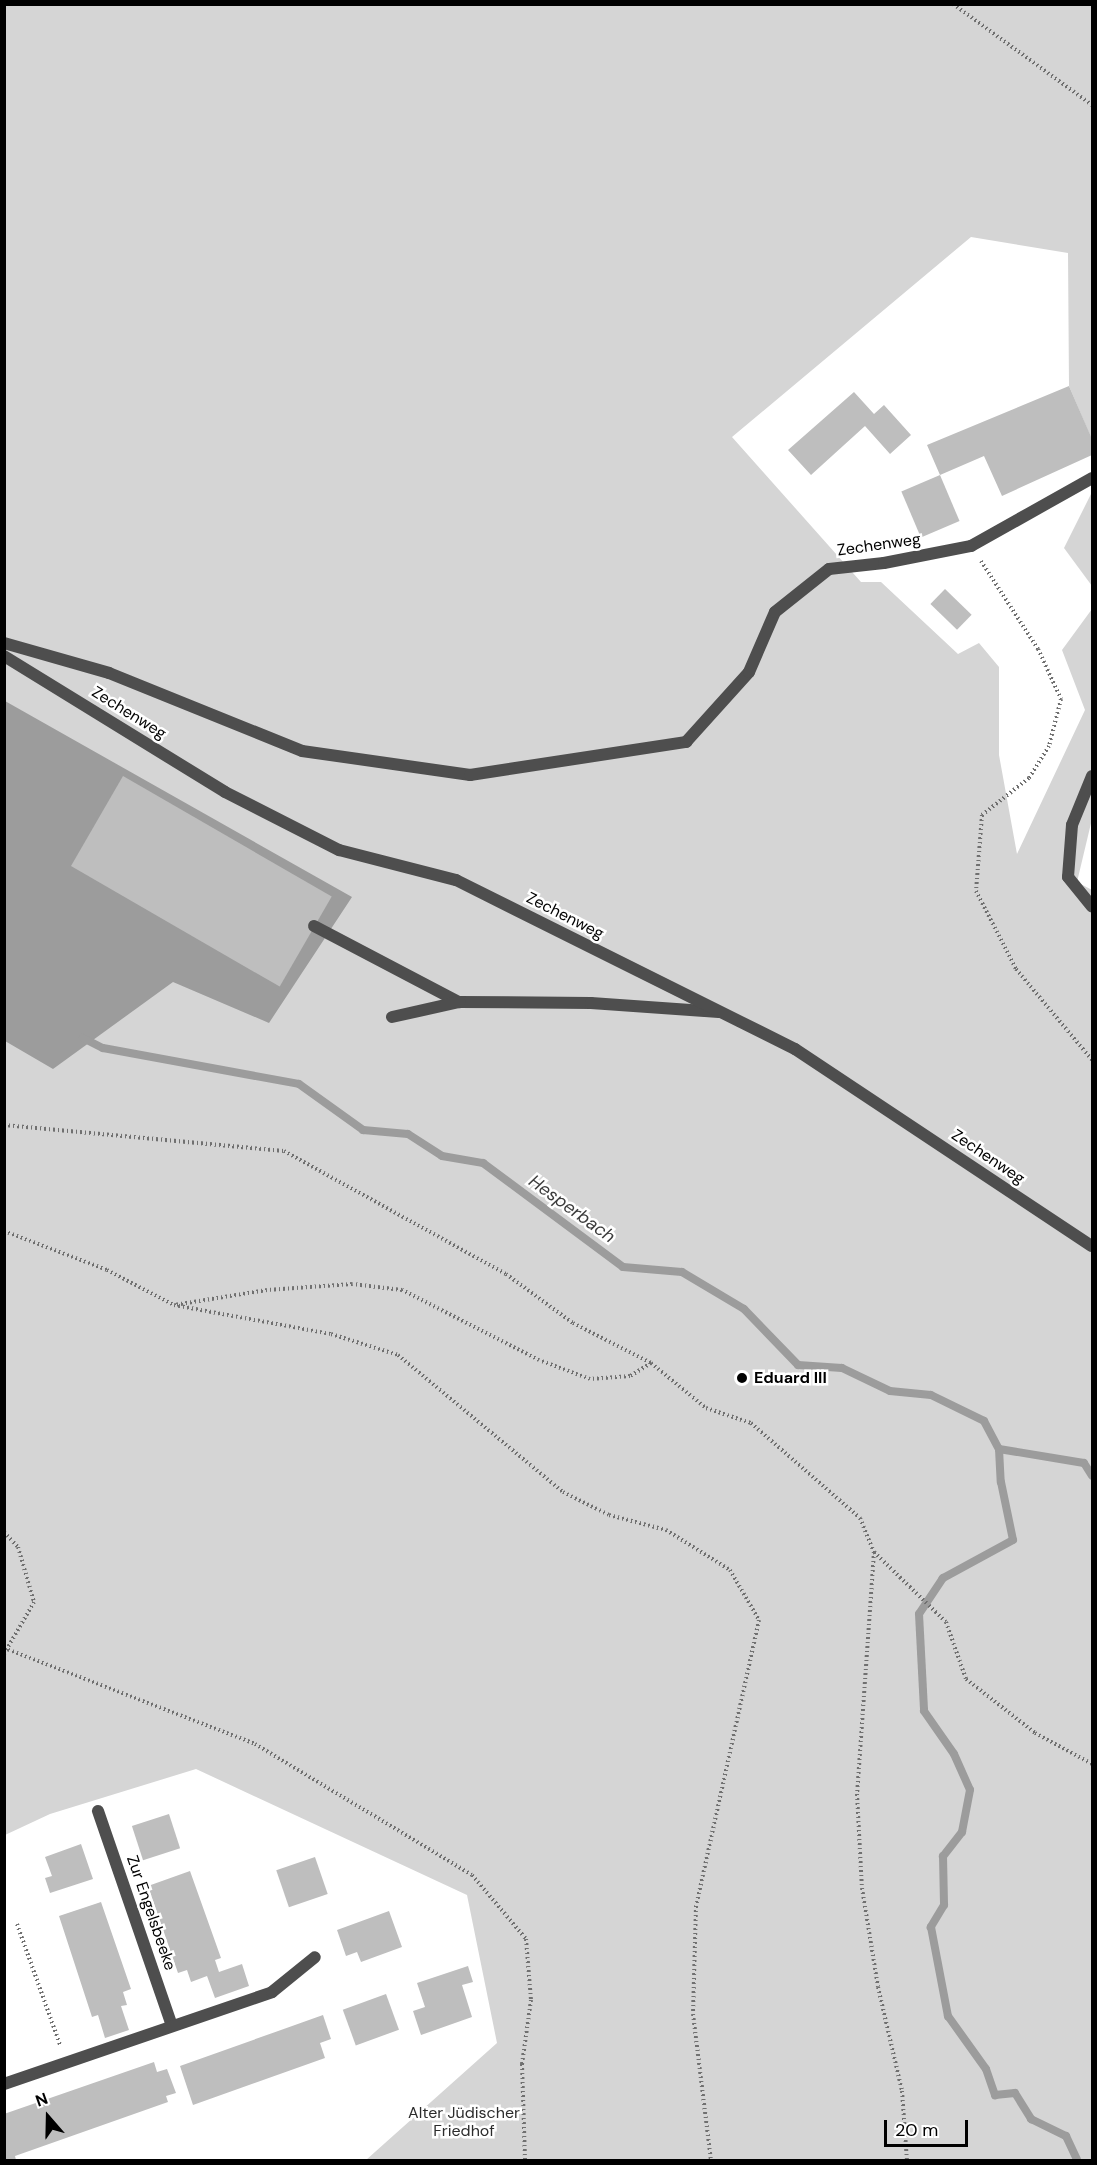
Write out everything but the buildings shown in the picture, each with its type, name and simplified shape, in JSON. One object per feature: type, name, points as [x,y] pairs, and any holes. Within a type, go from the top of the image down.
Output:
[{"type":"street","name":"Zechenweg","points":[[4,643],[109,673],[302,751],[470,775],[686,742],[748,672],[775,612],[829,569],[884,563],[971,546],[1092,478]]},
{"type":"street","name":"Zechenweg","points":[[4,656],[225,792],[339,850],[456,880],[795,1049],[1092,1246]]},
{"type":"street","points":[[1092,776],[1072,825],[1068,877],[1092,907]]},
{"type":"street","points":[[314,926],[459,1002]]},
{"type":"street","points":[[392,1017],[459,1002],[591,1003],[720,1012]]},
{"type":"street","name":"Zur Engelsbeeke","points":[[98,1810],[172,2026]]},
{"type":"street","points":[[4,2084],[272,1992],[315,1957]]},
{"type":"path","points":[[953,4],[1092,105]]},
{"type":"path","points":[[971,546],[1038,649],[1061,699],[1049,746],[1029,778],[982,815],[976,891],[1016,969],[1092,1060]]},
{"type":"path","points":[[4,1125],[284,1151],[506,1274],[573,1323],[651,1363],[706,1408],[751,1423],[841,1498],[860,1518],[874,1552],[946,1622],[966,1679],[1035,1733],[1092,1764]]},
{"type":"path","points":[[4,1231],[107,1270],[174,1305],[331,1334],[398,1354],[563,1492],[609,1515],[666,1530],[730,1570],[759,1620],[696,1906],[693,2014],[711,2160]]},
{"type":"path","points":[[174,1305],[267,1290],[352,1284],[402,1290],[539,1360],[590,1379],[630,1376],[651,1363]]},
{"type":"path","points":[[4,1532],[18,1547],[34,1602],[5,1650],[255,1744],[472,1875],[526,1939],[531,2000],[522,2064],[525,2160]]},
{"type":"path","points":[[874,1552],[857,1794],[862,1888],[878,1987],[902,2091],[907,2160]]},
{"type":"path","points":[[17,1924],[67,2063]]},
{"type":"green space","name":"Alter Jüdischer Friedhof","points":[[4,5],[1092,5],[1092,440],[1069,386],[1068,253],[971,237],[732,437],[861,582],[881,582],[958,654],[979,643],[999,667],[999,755],[1017,854],[1085,710],[1062,650],[1092,609],[1092,819],[1077,882],[1092,890],[1092,2160],[366,2160],[497,2043],[467,1895],[196,1769],[50,1814],[5,1835]]},
{"type":"green space","points":[[1092,492],[1092,586],[1064,548]]},
{"type":"shaded area","points":[[5,701],[352,897],[269,1023],[173,982],[53,1069],[5,1041]]},
{"type":"waterway","name":"Hesperbach","points":[[83,1038],[103,1048],[299,1084],[363,1130],[408,1134],[442,1156],[483,1163],[623,1267],[682,1272],[744,1309],[798,1365],[842,1368],[890,1391],[931,1395],[984,1421],[999,1449],[1084,1463],[1092,1476]]},
{"type":"waterway","points":[[999,1449],[1001,1482],[1013,1540],[943,1578],[919,1614],[924,1711],[954,1754],[970,1790],[962,1832],[943,1856],[944,1905],[931,1927],[948,2016],[986,2069],[995,2095],[1015,2093],[1031,2119],[1066,2136],[1077,2160]]},
{"type":"place","name":"Eduard III","points":[[742,1378]]}]
